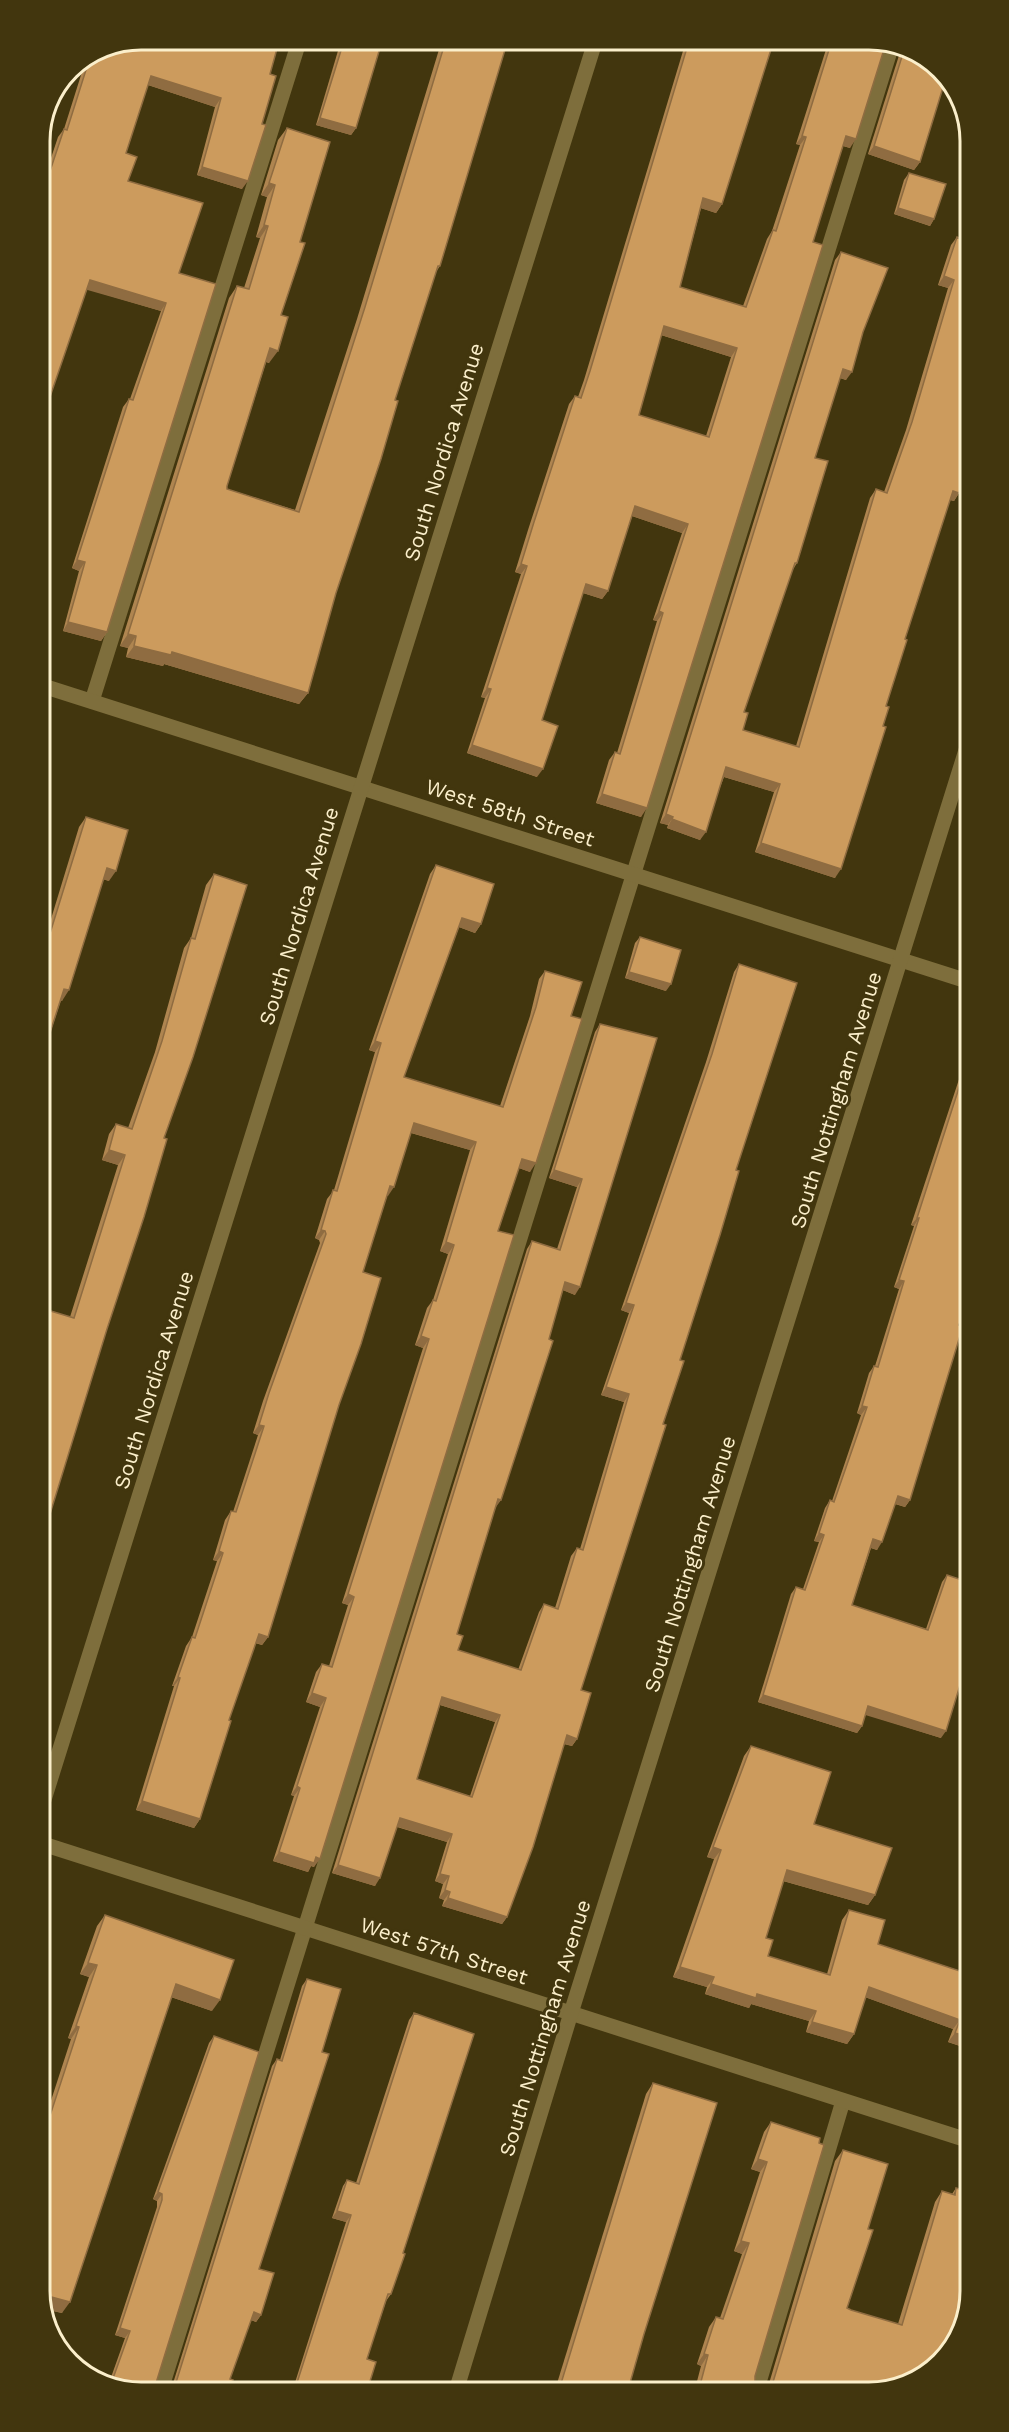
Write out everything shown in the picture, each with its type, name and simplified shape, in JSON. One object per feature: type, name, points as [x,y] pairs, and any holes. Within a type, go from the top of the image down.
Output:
[{"type":"street","points":[[92,701],[297,49]]},
{"type":"street","name":"South Nordica Avenue","points":[[49,1783],[593,50]]},
{"type":"street","points":[[163,2382],[890,52]]},
{"type":"street","name":"West 58th Street","points":[[50,688],[960,979]]},
{"type":"street","name":"South Nottingham Avenue","points":[[459,2382],[571,2013],[960,770]]},
{"type":"street","name":"West 57th Street","points":[[49,1846],[960,2139]]},
{"type":"street","points":[[759,2382],[843,2101]]},
{"type":"building","points":[[140,49],[277,49],[270,74],[276,76],[262,124],[266,125],[248,181],[202,167],[221,98],[151,76],[126,153],[137,157],[128,181],[203,203],[179,273],[216,284],[107,632],[68,622],[85,562],[77,560],[129,399],[133,400],[166,303],[90,280],[50,397],[50,171],[64,129],[67,130],[87,68],[106,56]]},
{"type":"building","points":[[341,49],[380,49],[356,128],[320,118]]},
{"type":"building","points":[[443,49],[505,49],[440,266],[438,266],[395,400],[398,401],[381,459],[336,593],[308,693],[172,652],[171,655],[134,646],[136,636],[128,634],[237,286],[249,289],[268,226],[264,225],[275,185],[269,183],[287,128],[330,142],[300,242],[305,243],[281,315],[288,317],[278,351],[270,348],[227,489],[299,512],[365,307]]},
{"type":"building","points":[[686,50],[771,50],[722,204],[703,198],[680,287],[746,307],[773,230],[776,231],[806,137],[802,136],[829,50],[884,51],[856,139],[846,136],[813,242],[823,245],[647,808],[602,794],[615,752],[620,754],[663,613],[659,611],[688,524],[635,506],[608,591],[586,584],[542,720],[558,726],[543,769],[472,745],[491,689],[487,688],[527,566],[521,564],[575,396],[581,398],[590,371]],"holes":[[[664,326],[737,348],[709,437],[639,415]]]},
{"type":"building","points":[[903,56],[924,68],[943,88],[920,162],[874,146]]},
{"type":"building","points":[[909,173],[946,184],[934,219],[898,208]]},
{"type":"building","points":[[957,237],[960,238],[960,490],[959,493],[953,491],[905,639],[907,640],[886,706],[889,707],[883,726],[886,727],[841,869],[761,843],[780,784],[726,767],[706,832],[672,819],[673,817],[666,814],[841,252],[888,268],[863,332],[852,372],[843,369],[815,458],[828,461],[797,563],[795,563],[744,712],[748,713],[743,730],[799,747],[876,489],[887,493],[912,422],[954,280],[944,276]]},
{"type":"building","points":[[86,817],[128,830],[116,871],[107,868],[69,990],[64,989],[50,1034],[50,935]]},
{"type":"building","points":[[436,865],[494,884],[481,924],[462,918],[404,1077],[503,1107],[536,1007],[545,971],[582,982],[571,1016],[582,1019],[536,1163],[522,1159],[498,1231],[514,1235],[320,1859],[316,1857],[314,1863],[279,1852],[300,1788],[297,1786],[326,1698],[312,1693],[322,1664],[332,1667],[354,1597],[348,1594],[429,1339],[421,1336],[433,1300],[436,1301],[454,1245],[446,1242],[476,1142],[414,1123],[394,1187],[390,1186],[363,1272],[381,1278],[361,1344],[339,1405],[268,1637],[259,1634],[229,1720],[231,1721],[200,1819],[142,1801],[180,1678],[178,1677],[192,1637],[195,1638],[223,1553],[219,1551],[231,1511],[236,1512],[264,1426],[259,1425],[269,1393],[326,1234],[321,1230],[333,1190],[337,1191],[381,1043],[375,1041]]},
{"type":"building","points":[[214,874],[247,885],[193,1057],[164,1138],[167,1139],[144,1217],[49,1516],[49,1311],[74,1318],[125,1155],[109,1150],[116,1124],[132,1129],[162,1041],[191,938],[195,939]]},
{"type":"building","points":[[640,937],[681,950],[671,984],[629,972]]},
{"type":"building","points":[[739,964],[797,983],[736,1170],[739,1171],[680,1360],[684,1361],[663,1424],[666,1425],[581,1690],[591,1693],[577,1739],[567,1735],[533,1847],[507,1917],[448,1898],[450,1892],[445,1890],[449,1876],[440,1874],[452,1834],[400,1818],[380,1878],[338,1865],[532,1241],[560,1250],[582,1179],[554,1170],[600,1024],[657,1038],[580,1287],[565,1282],[549,1339],[553,1341],[501,1500],[498,1499],[457,1634],[463,1636],[458,1650],[521,1670],[544,1604],[558,1609],[577,1548],[583,1550],[629,1394],[606,1387],[634,1305],[626,1303],[712,1054]],"holes":[[[442,1697],[500,1715],[472,1797],[417,1779]]]},
{"type":"building","points":[[960,1085],[960,1336],[910,1500],[898,1496],[882,1542],[873,1539],[852,1605],[928,1630],[947,1575],[960,1579],[960,1685],[946,1731],[868,1706],[862,1726],[763,1695],[796,1587],[805,1590],[824,1535],[819,1533],[830,1500],[834,1502],[867,1407],[862,1406],[874,1366],[878,1367],[904,1281],[899,1280],[919,1218],[917,1218]]},
{"type":"building","points":[[751,1746],[831,1772],[814,1824],[892,1848],[875,1895],[787,1870],[766,1938],[773,1940],[768,1956],[830,1975],[849,1910],[885,1920],[878,1944],[960,1971],[960,2020],[869,1987],[854,2034],[812,2022],[816,2011],[757,1994],[756,1998],[711,1984],[714,1977],[680,1967],[721,1850],[713,1847]]},
{"type":"building","points":[[105,1915],[234,1960],[220,2000],[176,1984],[70,2302],[49,2296],[49,2118],[79,2027],[76,2026],[97,1965],[88,1963]]},
{"type":"building","points":[[307,1979],[341,1989],[322,2052],[329,2054],[259,2269],[274,2273],[261,2315],[254,2312],[230,2379],[232,2382],[176,2382],[277,2059],[282,2061]]},
{"type":"building","points":[[414,2013],[474,2034],[403,2253],[405,2254],[391,2294],[388,2294],[367,2359],[376,2362],[370,2382],[297,2382],[351,2215],[337,2211],[347,2180],[359,2184]]},
{"type":"building","points":[[960,2020],[960,2034],[955,2033]]},
{"type":"building","points":[[214,2036],[259,2052],[156,2382],[123,2381],[113,2378],[130,2331],[120,2328],[162,2200],[162,2194],[158,2192]]},
{"type":"building","points":[[653,2083],[717,2103],[630,2382],[561,2382]]},
{"type":"building","points":[[771,2122],[820,2138],[819,2143],[824,2145],[755,2382],[701,2382],[708,2355],[704,2354],[716,2317],[723,2319],[749,2243],[741,2241],[767,2162],[758,2159]]},
{"type":"building","points":[[843,2150],[888,2164],[868,2229],[873,2230],[847,2308],[851,2310],[902,2325],[942,2191],[955,2195],[956,2188],[960,2189],[959,2303],[955,2321],[941,2347],[933,2356],[909,2373],[886,2381],[773,2382]]}]
